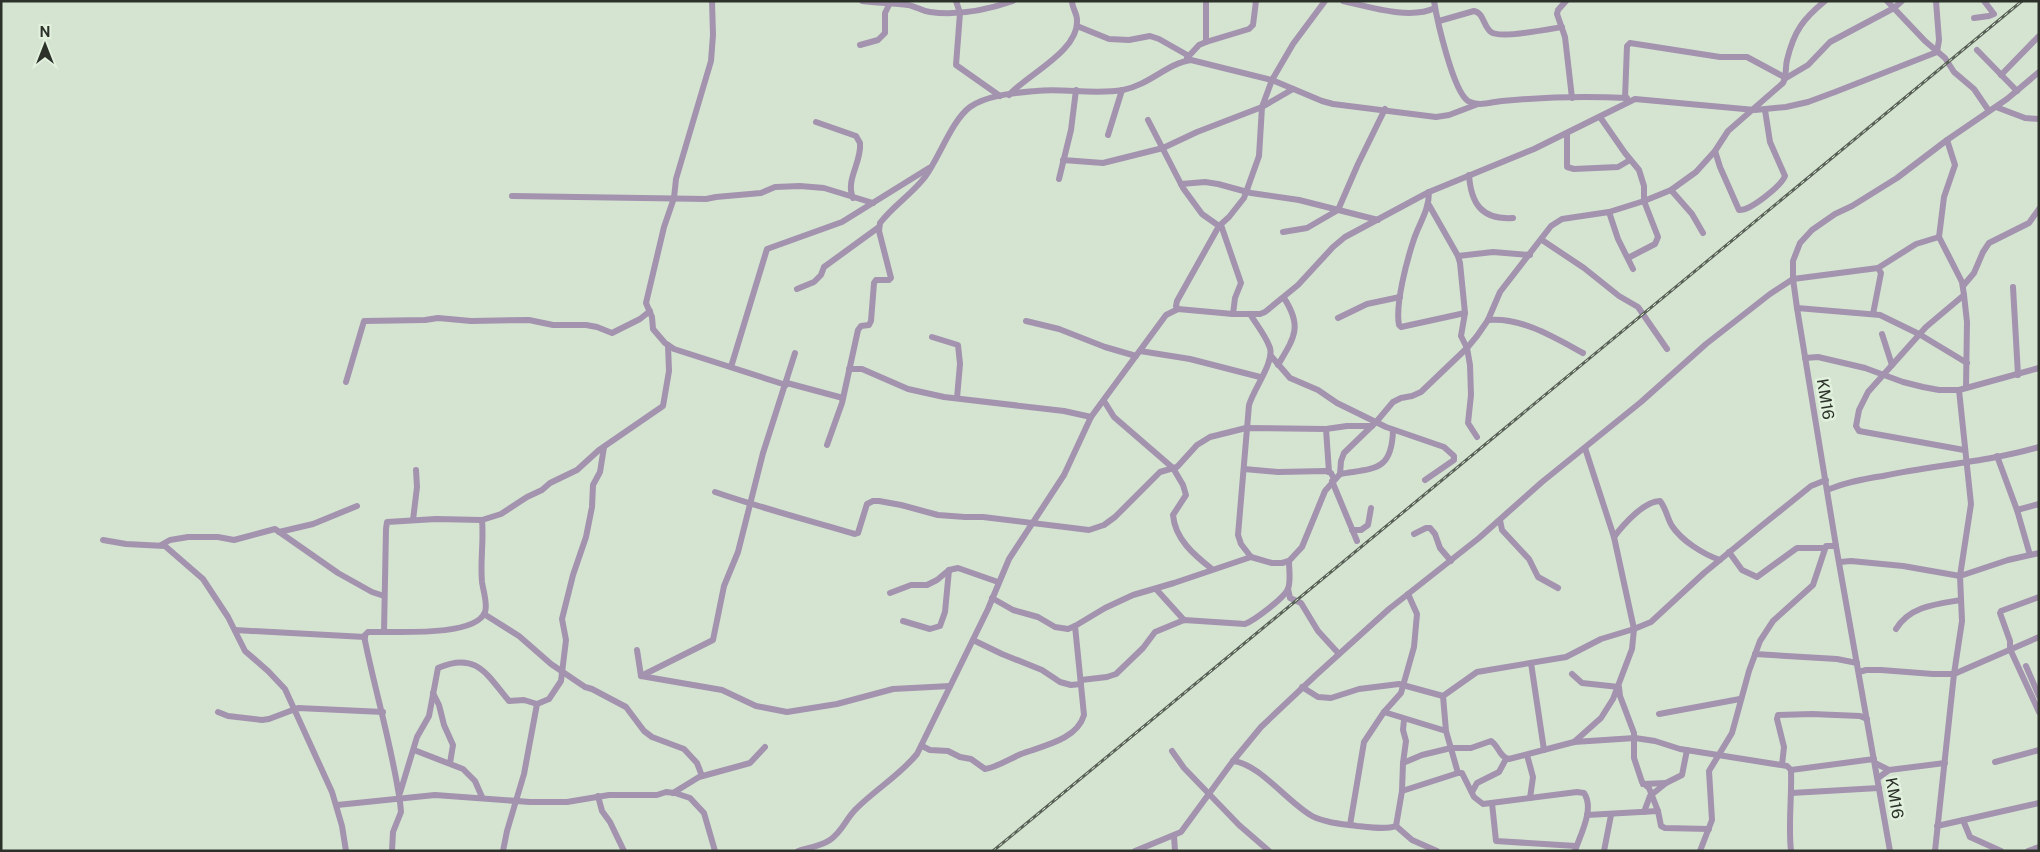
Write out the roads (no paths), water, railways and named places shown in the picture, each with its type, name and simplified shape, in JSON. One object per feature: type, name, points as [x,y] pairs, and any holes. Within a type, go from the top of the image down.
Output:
[{"type":"street","points":[[712,1],[713,41],[711,61],[676,179],[674,198],[664,227],[646,299],[653,329],[668,346],[674,349],[786,384],[843,398]]},
{"type":"street","points":[[862,1],[913,6],[920,10],[935,12],[960,13],[992,8],[1013,1]]},
{"type":"street","points":[[956,1],[960,13],[956,65],[1000,96]]},
{"type":"street","points":[[1009,95],[1019,85],[1061,54],[1068,45],[1078,19],[1072,1]]},
{"type":"street","points":[[1206,1],[1206,42]]},
{"type":"street","points":[[797,289],[818,279],[824,268],[878,227],[882,220],[924,179],[965,112],[979,102],[1000,96],[1057,89],[1122,90],[1151,80],[1187,58],[1199,45],[1253,25],[1256,1]]},
{"type":"street","points":[[1178,309],[1176,306],[1177,301],[1220,225],[1237,208],[1247,191],[1259,156],[1262,107],[1272,80],[1293,44],[1325,1]]},
{"type":"street","points":[[1344,1],[1408,13],[1422,13],[1435,5],[1454,76],[1467,100],[1478,104]]},
{"type":"street","points":[[1566,1],[1557,14],[1562,27],[1572,98]]},
{"type":"street","points":[[1786,78],[1786,62],[1796,32],[1802,21],[1825,1]]},
{"type":"street","points":[[1887,1],[1945,58],[1954,72],[1977,92],[1989,111]]},
{"type":"street","points":[[992,598],[1013,610],[1038,617],[1062,629],[1076,626],[1118,601],[1251,557],[1272,562],[1282,563],[1289,561],[1302,547],[1325,490],[1335,478],[1344,453],[1374,424],[1393,402],[1421,392],[1467,348],[1488,320],[1500,292],[1551,226],[1562,219],[1608,212],[1671,190],[1696,172],[1728,131],[1755,110],[1779,88],[1786,78],[1808,65],[1830,42],[1894,8],[1902,1]]},
{"type":"street","points":[[1936,1],[1939,40],[1937,52]]},
{"type":"street","points":[[1974,18],[1994,14],[1984,1]]},
{"type":"street","points":[[860,45],[883,37],[886,30],[885,13],[889,5]]},
{"type":"street","points":[[1439,21],[1474,11],[1480,13],[1489,30],[1494,34],[1562,27]]},
{"type":"street","points":[[1076,26],[1109,39],[1129,40],[1150,36],[1159,39],[1191,60],[1272,80],[1333,104],[1436,117],[1449,115],[1478,104],[1515,99],[1624,98],[1766,110],[1808,102],[1877,77],[1937,52]]},
{"type":"street","points":[[2001,75],[2039,36]]},
{"type":"street","points":[[1624,98],[1627,46],[1630,43],[1720,58],[1746,57],[1786,78]]},
{"type":"street","points":[[1977,50],[2017,91]]},
{"type":"street","name":"KM16","points":[[1890,851],[1805,358],[1793,279],[1793,261],[1795,253],[1812,230],[1835,214],[1852,206],[1897,178],[1947,140],[1996,107],[2039,72]]},
{"type":"street","points":[[1063,160],[1103,164],[1163,148],[1197,132],[1262,107],[1293,89]]},
{"type":"street","points":[[1059,179],[1071,130],[1076,90]]},
{"type":"street","points":[[1108,135],[1122,90]]},
{"type":"street","points":[[798,851],[822,844],[836,836],[858,807],[900,772],[917,754],[973,640],[1009,559],[1034,524],[1064,476],[1091,417],[1166,315],[1178,309],[1233,314],[1265,312],[1284,298],[1340,241],[1429,192],[1534,149],[1635,99]]},
{"type":"street","points":[[1996,107],[2025,118],[2039,119]]},
{"type":"street","points":[[1283,232],[1308,228],[1338,210],[1385,110]]},
{"type":"street","points":[[1715,150],[1725,180],[1740,210],[1746,210],[1775,188],[1785,176],[1770,142],[1766,110]]},
{"type":"street","points":[[1600,117],[1639,170],[1642,178],[1644,201],[1658,237],[1657,242],[1628,258]]},
{"type":"street","points":[[1148,120],[1181,184],[1202,214],[1220,225],[1241,283],[1235,298],[1233,314]]},
{"type":"street","points":[[816,122],[856,136],[860,143],[859,158],[850,187],[853,198]]},
{"type":"street","points":[[1567,133],[1567,167],[1574,169],[1618,167],[1630,160]]},
{"type":"street","points":[[1947,140],[1955,165],[1944,197],[1939,237],[1964,286],[1966,388]]},
{"type":"street","points":[[732,367],[767,249],[842,222],[932,166]]},
{"type":"street","points":[[1469,175],[1471,192],[1478,206],[1485,214],[1502,219],[1513,218]]},
{"type":"street","points":[[1181,184],[1211,183],[1378,220]]},
{"type":"street","points":[[512,196],[706,199],[716,196],[761,193],[775,187],[800,186],[824,188],[873,203]]},
{"type":"street","points":[[1671,190],[1692,214],[1703,233]]},
{"type":"street","points":[[1429,192],[1429,205],[1414,240],[1400,297],[1399,326],[1465,313]]},
{"type":"street","points":[[1429,205],[1458,256],[1463,279],[1465,313],[1461,336],[1469,355],[1471,395],[1468,423],[1477,437]]},
{"type":"street","points":[[1964,286],[1974,273],[1989,243],[2029,223],[2039,209]]},
{"type":"street","points":[[1608,212],[1633,269]]},
{"type":"street","points":[[827,445],[843,398],[858,330],[861,326],[869,325],[871,322],[874,283],[876,280],[889,280],[891,278],[878,227]]},
{"type":"street","points":[[1135,851],[1181,832],[1233,761],[1270,717],[1408,594],[1500,520],[1706,344],[1770,294],[1793,279],[1878,268],[1916,244],[1939,237]]},
{"type":"street","points":[[1542,240],[1584,268],[1619,296],[1638,307],[1667,349]]},
{"type":"street","points":[[1458,256],[1494,252],[1530,255]]},
{"type":"street","points":[[1873,314],[1881,273],[1878,268]]},
{"type":"street","points":[[2013,287],[2018,375]]},
{"type":"street","points":[[1964,296],[1919,334],[1868,392],[1862,401],[1856,423],[1857,429],[1878,435],[1964,450]]},
{"type":"street","points":[[1338,318],[1367,304],[1400,297]]},
{"type":"street","points":[[1026,321],[1059,329],[1105,347],[1190,359],[1262,375],[1277,364],[1296,332],[1294,315],[1284,298]]},
{"type":"street","points":[[1797,308],[1873,314],[1888,318],[1967,363]]},
{"type":"street","points":[[346,382],[364,320],[438,318],[471,321],[529,320],[554,325],[597,327],[612,333],[640,319],[650,311]]},
{"type":"street","points":[[1250,314],[1267,342],[1271,356],[1290,378],[1314,388],[1374,424],[1444,447],[1454,456],[1454,460],[1424,480]]},
{"type":"street","points":[[1488,320],[1508,320],[1523,324],[1583,353]]},
{"type":"street","points":[[1882,334],[1892,365]]},
{"type":"street","points":[[932,337],[958,346],[960,364],[957,398]]},
{"type":"street","points":[[384,632],[386,524],[388,522],[412,520],[482,520],[501,514],[527,496],[542,490],[550,483],[577,470],[604,447],[663,406],[669,371],[668,346]]},
{"type":"street","points":[[641,676],[713,640],[724,586],[738,552],[749,504],[795,353]]},
{"type":"street","points":[[1251,557],[1241,544],[1238,535],[1246,428],[1252,395],[1271,356]]},
{"type":"street","points":[[1805,358],[1818,357],[1884,374],[1903,382],[1939,390],[1959,390],[2039,368]]},
{"type":"street","points":[[849,368],[862,369],[908,389],[957,398],[1064,411],[1091,417]]},
{"type":"street","points":[[1935,851],[1954,674],[1962,621],[1960,576],[1971,504],[1959,390]]},
{"type":"street","points":[[1104,401],[1114,417],[1173,468],[1183,485],[1186,495],[1173,515],[1176,531],[1181,540],[1212,569]]},
{"type":"street","points":[[715,492],[792,517],[855,534],[858,533],[867,504],[873,501],[901,505],[938,514],[983,517],[1078,530],[1096,529],[1124,509],[1160,472],[1181,464],[1197,445],[1204,440],[1246,428],[1326,429],[1374,424]]},
{"type":"street","points":[[1326,429],[1329,472]]},
{"type":"street","points":[[1335,478],[1383,464],[1391,454],[1393,430]]},
{"type":"street","points":[[400,796],[417,738],[428,716],[438,668],[470,663],[481,669],[509,701],[524,700],[537,704],[549,698],[553,693],[563,671],[566,640],[562,619],[573,575],[586,537],[592,507],[593,485],[600,472],[604,447]]},
{"type":"street","points":[[1574,742],[1601,718],[1619,687],[1632,649],[1634,629],[1614,537],[1585,448]]},
{"type":"street","points":[[1827,490],[1854,480],[2039,448]]},
{"type":"street","points":[[1997,456],[2017,510],[2030,556]]},
{"type":"street","points":[[1244,469],[1278,472],[1329,472],[1335,478],[1357,541]]},
{"type":"street","points":[[412,520],[417,487],[416,470]]},
{"type":"street","points":[[1443,696],[1477,672],[1566,657],[1601,638],[1651,622],[1729,552],[1811,486],[1826,480]]},
{"type":"street","points":[[1614,537],[1635,514],[1652,502],[1660,501],[1672,526],[1682,537],[1706,554],[1720,560]]},
{"type":"street","points":[[2017,510],[2039,504]]},
{"type":"street","points":[[279,532],[313,524],[357,506]]},
{"type":"street","points":[[1352,530],[1361,530],[1368,525],[1371,508]]},
{"type":"street","points":[[392,851],[393,832],[401,812],[400,796],[365,634],[368,632],[438,632],[472,623],[484,614],[486,608],[482,573],[484,541],[482,520]]},
{"type":"street","points":[[1500,520],[1502,530],[1532,562],[1538,577],[1558,588]]},
{"type":"street","points":[[1414,534],[1430,528],[1436,534],[1440,548],[1451,561]]},
{"type":"street","points":[[161,545],[170,540],[182,538],[218,537],[231,540],[273,530],[279,532],[338,573],[372,592],[384,596]]},
{"type":"street","points":[[103,540],[146,546],[161,545],[169,548],[203,579],[248,654],[285,689],[321,764],[337,805],[346,851]]},
{"type":"street","points":[[1729,552],[1742,570],[1757,577],[1797,548],[1836,546]]},
{"type":"street","points":[[1700,851],[1709,829],[1712,815],[1710,771],[1732,733],[1740,699],[1755,654],[1763,635],[1773,621],[1813,585],[1825,548]]},
{"type":"street","points":[[1840,562],[1851,561],[1894,565],[1960,576],[2008,560],[2039,553]]},
{"type":"street","points":[[1289,561],[1288,589],[1290,598],[1301,603],[1318,631],[1339,654]]},
{"type":"street","points":[[890,594],[911,585],[927,585],[950,570],[958,568],[998,582]]},
{"type":"street","points":[[903,621],[930,629],[940,626],[945,612],[950,570]]},
{"type":"street","points":[[1156,588],[1184,620]]},
{"type":"street","points":[[973,640],[1042,670],[1060,682],[1071,685],[1116,674],[1143,648],[1155,632],[1184,620],[1245,624],[1280,599],[1288,589]]},
{"type":"street","points":[[1350,825],[1364,742],[1384,712],[1401,693],[1414,647],[1418,620],[1415,607],[1408,594]]},
{"type":"street","points":[[2039,597],[2000,612],[2010,641],[2010,649],[2039,712]]},
{"type":"street","points":[[1896,630],[1910,614],[1933,605],[1961,600]]},
{"type":"street","points":[[484,614],[519,636],[540,655],[585,687],[626,707],[630,710],[638,725],[652,737],[684,749],[697,763],[702,776]]},
{"type":"street","points":[[922,746],[930,750],[948,751],[960,757],[971,759],[985,770],[1031,750],[1057,743],[1082,722],[1084,715],[1076,626]]},
{"type":"street","points":[[235,630],[365,637]]},
{"type":"street","points":[[1859,672],[1882,670],[1954,674],[2039,637]]},
{"type":"street","points":[[637,650],[641,676]]},
{"type":"street","points":[[1755,654],[1837,659],[1857,663]]},
{"type":"street","points":[[1531,663],[1544,750]]},
{"type":"street","points":[[2026,666],[2039,696]]},
{"type":"street","points":[[1572,674],[1582,683],[1619,687]]},
{"type":"street","points":[[641,676],[722,690],[756,706],[787,712],[837,704],[892,689],[950,686]]},
{"type":"street","points":[[1302,688],[1318,697],[1331,698],[1359,689],[1403,685],[1443,696]]},
{"type":"street","points":[[1619,687],[1620,696],[1635,738],[1634,758],[1643,784],[1648,788],[1658,811],[1661,826],[1665,828],[1709,829]]},
{"type":"street","points":[[434,693],[444,725],[453,745],[450,763]]},
{"type":"street","points":[[1443,696],[1446,731],[1458,772]]},
{"type":"street","points":[[1659,714],[1740,699]]},
{"type":"street","points":[[503,851],[524,774],[537,704]]},
{"type":"street","points":[[218,712],[266,720],[293,708],[383,712]]},
{"type":"street","points":[[1384,712],[1404,720],[1446,731]]},
{"type":"street","points":[[1782,765],[1784,752],[1776,719],[1778,715],[1860,716],[1867,719]]},
{"type":"street","points":[[1396,826],[1402,791],[1406,741],[1403,730],[1404,720]]},
{"type":"street","points":[[1506,759],[1574,742],[1635,738],[1718,756],[1782,765],[1791,770],[1875,761],[1889,770]]},
{"type":"street","points":[[1403,763],[1422,755],[1451,748],[1471,748],[1491,741],[1506,759]]},
{"type":"street","points":[[673,793],[690,781],[702,776],[750,763],[765,747]]},
{"type":"street","points":[[1244,748],[1248,765]]},
{"type":"street","points":[[414,750],[463,769],[472,777],[482,797]]},
{"type":"street","points":[[1644,812],[1650,796],[1666,783],[1682,775],[1687,750]]},
{"type":"street","points":[[1995,762],[2039,750]]},
{"type":"street","points":[[1172,752],[1184,768],[1239,825],[1269,851]]},
{"type":"street","points":[[1527,755],[1532,776],[1530,798]]},
{"type":"street","points":[[1472,792],[1477,782],[1499,772],[1506,759]]},
{"type":"street","points":[[1233,761],[1248,765],[1311,815],[1350,825],[1367,827],[1396,826],[1408,838],[1437,851]]},
{"type":"street","points":[[1878,778],[1889,770],[1945,763]]},
{"type":"street","points":[[1791,770],[1789,814],[1791,851]]},
{"type":"street","points":[[1402,791],[1458,772],[1464,775],[1480,803],[1580,792],[1586,797],[1587,815],[1576,848],[1496,841],[1492,803]]},
{"type":"street","points":[[1643,784],[1666,783]]},
{"type":"street","points":[[1791,793],[1879,788]]},
{"type":"street","points":[[337,805],[400,796],[435,795],[567,802],[598,796],[673,793],[690,798],[704,813],[716,851]]},
{"type":"street","points":[[598,796],[602,811],[610,822],[624,851]]},
{"type":"street","points":[[1937,826],[2039,803]]},
{"type":"street","points":[[1587,815],[1658,811]]},
{"type":"street","points":[[1604,851],[1611,815]]},
{"type":"street","points":[[1963,820],[1970,837],[2001,851]]},
{"type":"street","points":[[1174,836],[1174,851]]},
{"type":"street","points":[[2028,851],[2039,847]]},
{"type":"railway","points":[[993,851],[2022,1]]}]
